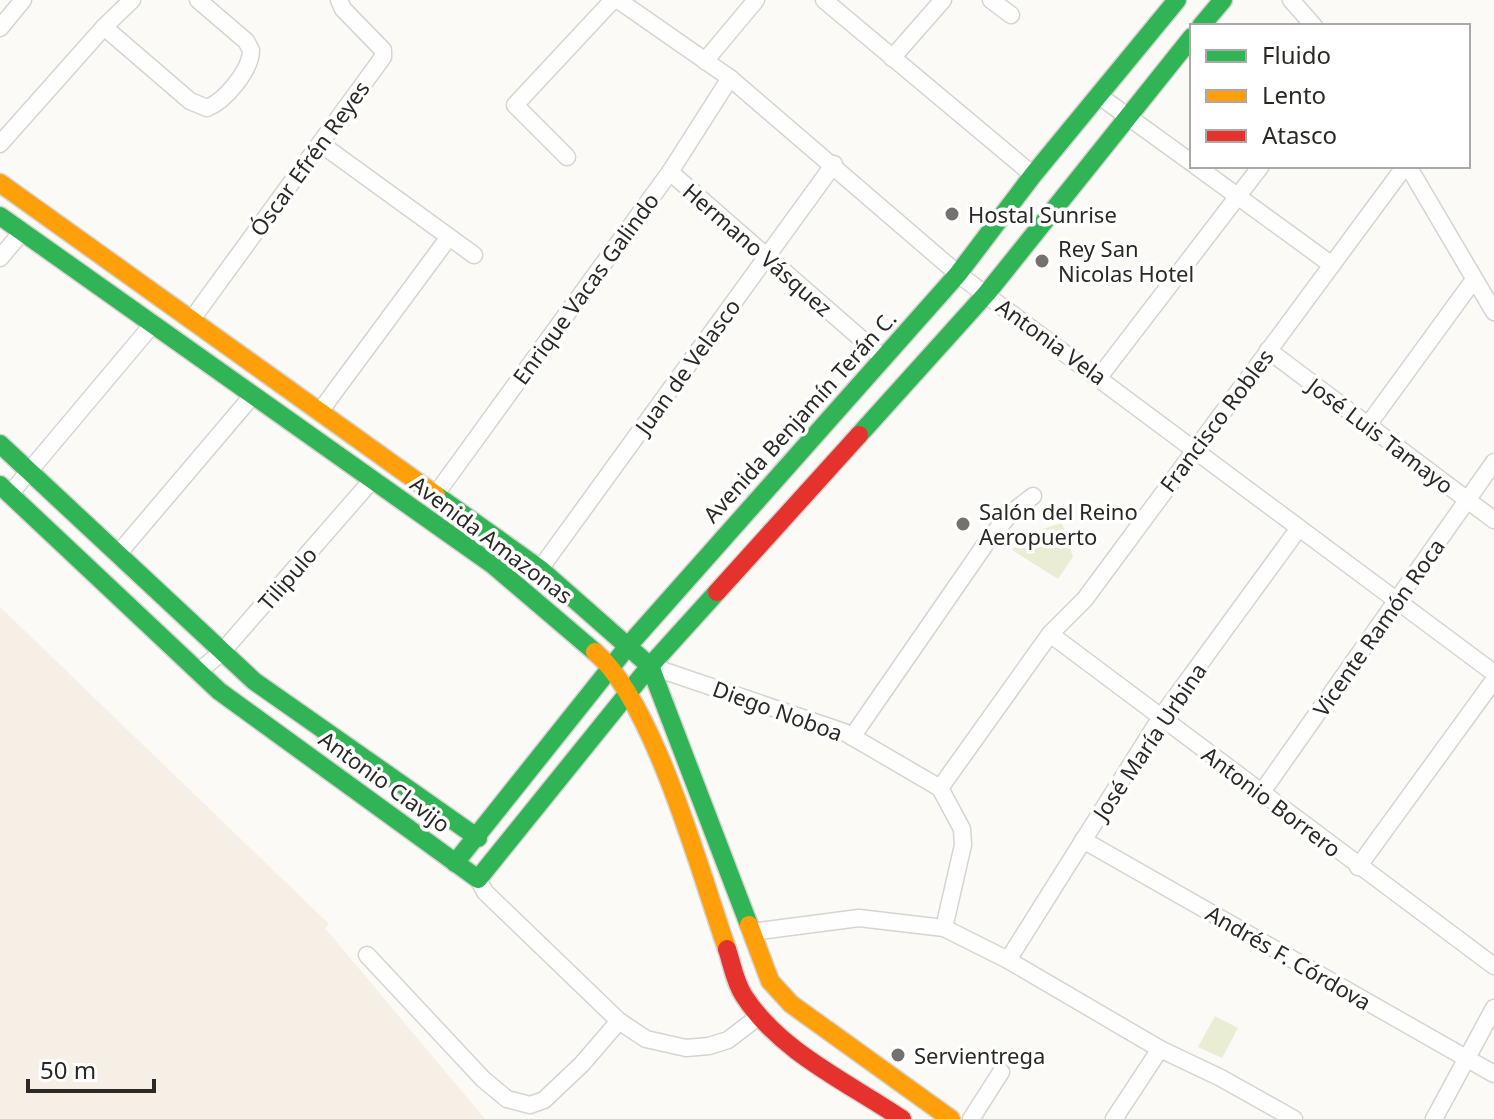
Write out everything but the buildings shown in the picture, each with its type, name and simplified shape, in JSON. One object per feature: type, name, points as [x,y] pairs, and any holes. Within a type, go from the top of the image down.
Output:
[{"type":"main road","name":"Avenida Benjamín Terán C.","points":[[455,863],[628,646],[958,274],[1033,175],[1177,0]]},
{"type":"main road","points":[[1203,24],[1223,0]]},
{"type":"main road","points":[[478,879],[650,666],[987,293],[1190,39]]},
{"type":"main road","name":"Avenida Amazonas","points":[[0,183],[540,569],[650,666]]},
{"type":"main road","name":"Avenida Amazonas","points":[[0,216],[522,586],[612,666],[630,691],[680,812],[742,994],[758,1017],[787,1042],[902,1119]]},
{"type":"main road","name":"Antonio Clavijo","points":[[0,444],[254,681],[478,838]]},
{"type":"main road","name":"Antonio Clavijo","points":[[5,489],[219,691],[478,879]]},
{"type":"main road","points":[[650,666],[770,981],[791,1004],[951,1119]]},
{"type":"street","points":[[0,28],[23,0]]},
{"type":"street","points":[[0,144],[132,0]]},
{"type":"street","points":[[104,27],[190,101],[207,108],[215,105],[244,72],[251,50],[246,41],[198,0]]},
{"type":"street","name":"Óscar Efrén Reyes","points":[[192,319],[383,54],[339,0]]},
{"type":"street","points":[[567,157],[515,105],[615,0]]},
{"type":"street","name":"Antonia Vela","points":[[615,0],[730,78],[834,164],[958,274],[1100,376],[1494,673]]},
{"type":"street","points":[[705,61],[756,0]]},
{"type":"street","points":[[824,0],[1033,175]]},
{"type":"street","points":[[892,58],[943,0]]},
{"type":"street","points":[[991,0],[1011,15]]},
{"type":"street","points":[[1291,0],[1312,24]]},
{"type":"street","name":"Enrique Vacas Galindo","points":[[436,494],[670,172],[730,78]]},
{"type":"street","points":[[1098,95],[1190,162]]},
{"type":"street","points":[[321,144],[474,255]]},
{"type":"street","name":"Juan de Velasco","points":[[540,569],[834,164]]},
{"type":"street","points":[[1198,168],[1332,265]]},
{"type":"street","points":[[1100,376],[1259,168]]},
{"type":"street","name":"Francisco Robles","points":[[940,788],[1050,634],[1085,599],[1405,168]]},
{"type":"street","points":[[1408,168],[1494,312]]},
{"type":"street","name":"Hermano Vásquez","points":[[670,172],[882,357]]},
{"type":"street","points":[[0,258],[22,232]]},
{"type":"street","points":[[321,410],[449,237]]},
{"type":"street","points":[[1368,425],[1473,281]]},
{"type":"street","points":[[5,489],[30,472],[152,325]]},
{"type":"street","name":"José Luis Tamayo","points":[[1268,350],[1494,520]]},
{"type":"street","points":[[118,554],[253,395]]},
{"type":"street","name":"Vicente Ramón Roca","points":[[1262,792],[1494,462]]},
{"type":"street","name":"Tilipulo","points":[[198,672],[222,652],[372,480]]},
{"type":"street","points":[[852,737],[989,539],[1011,513],[1033,496]]},
{"type":"street","name":"José María Urbina","points":[[1008,960],[1161,717],[1299,528]]},
{"type":"street","name":"Antonio Borrero","points":[[1050,634],[1494,966]]},
{"type":"street","name":"Diego Noboa","points":[[650,666],[852,737],[940,788]]},
{"type":"street","points":[[1358,867],[1494,680]]},
{"type":"street","points":[[940,788],[962,829],[963,845],[944,928]]},
{"type":"street","name":"Andrés F. Córdova","points":[[1083,840],[1494,1074]]},
{"type":"street","name":"Antonio Clavijo","points":[[478,879],[485,892],[619,1021],[646,1039],[686,1048],[709,1046],[728,1040],[758,1017]]},
{"type":"street","points":[[751,932],[859,918],[944,928],[1008,960],[1160,1049],[1221,1078],[1294,1119]]},
{"type":"street","points":[[367,955],[483,1079],[507,1099],[518,1102],[530,1105],[555,1092],[619,1021]]},
{"type":"street","points":[[1434,1119],[1494,1008]]},
{"type":"street","points":[[1114,1119],[1160,1049]]},
{"type":"street","points":[[971,1119],[1001,1072]]},
{"type":"shaded area","points":[[0,607],[329,924],[325,928],[485,1119],[0,1119]]},
{"type":"green space","points":[[1062,523],[1073,557],[1058,579],[1012,550],[1030,533]]},
{"type":"green space","points":[[1215,1016],[1238,1028],[1222,1058],[1198,1047]]},
{"type":"traffic: fast","points":[[455,863],[628,646],[958,274],[1033,175],[1177,0]]},
{"type":"traffic: fast","points":[[1203,24],[1223,0]]},
{"type":"traffic: fast","points":[[859,435],[987,293],[1190,39]]},
{"type":"traffic: fast","points":[[0,216],[493,565],[595,652]]},
{"type":"traffic: fast","points":[[0,444],[254,681],[478,838]]},
{"type":"traffic: fast","points":[[0,485],[219,691],[478,879],[650,666],[717,592]]},
{"type":"traffic: fast","points":[[436,495],[540,569],[650,666],[749,925]]},
{"type":"traffic: slow","points":[[0,183],[436,495]]},
{"type":"traffic: slow","points":[[595,652],[617,676],[656,748],[689,834],[727,949]]},
{"type":"traffic: slow","points":[[749,925],[770,981],[791,1004],[951,1119]]},
{"type":"traffic: jam","points":[[717,592],[859,435]]},
{"type":"traffic: jam","points":[[727,949],[741,991],[776,1034],[817,1065],[902,1119]]},
{"type":"place","name":"Hostal Sunrise","points":[[952,214]]},
{"type":"place","name":"Rey San Nicolas Hotel","points":[[1042,261]]},
{"type":"place","name":"Salón del Reino Aeropuerto","points":[[963,524]]},
{"type":"place","name":"Servientrega","points":[[898,1055]]}]
